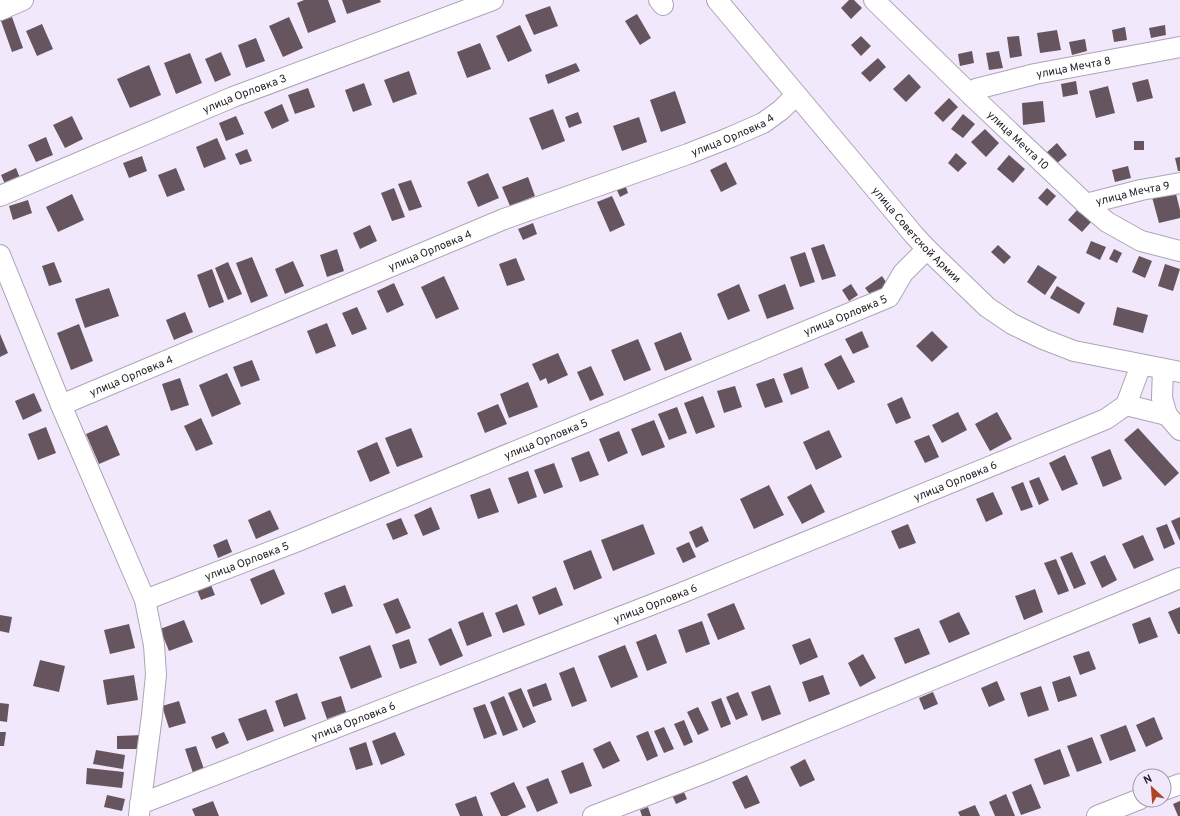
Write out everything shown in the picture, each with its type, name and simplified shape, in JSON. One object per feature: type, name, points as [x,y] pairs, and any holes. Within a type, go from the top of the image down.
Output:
[{"type":"street","points":[[0,10],[23,0]]},
{"type":"street","name":"улица Орловка 3","points":[[0,196],[233,97],[493,0]]},
{"type":"street","name":"улица Советской Армии","points":[[717,0],[927,249],[987,307],[1012,324],[1043,339],[1074,351],[1171,371]]},
{"type":"street","name":"улица Мечта 10","points":[[874,0],[972,96],[1107,222],[1141,241],[1180,251]]},
{"type":"street","name":"улица Мечта 8","points":[[972,96],[976,89],[1036,74],[1180,47]]},
{"type":"street","name":"улица Орловка 4","points":[[61,405],[504,219],[688,154],[731,137],[763,123],[781,110],[796,95]]},
{"type":"street","name":"улица Мечта 9","points":[[1086,204],[1141,190],[1180,183]]},
{"type":"street","name":"улица Орловка 5","points":[[145,600],[305,538],[889,298],[903,273],[927,249]]},
{"type":"street","points":[[0,255],[61,405],[145,600],[154,644],[156,676],[139,810]]},
{"type":"street","points":[[1141,365],[1126,405],[1167,415]]},
{"type":"street","points":[[1171,371],[1162,398],[1167,415],[1180,430]]},
{"type":"street","name":"улица Орловка 6","points":[[139,810],[679,594],[1106,418],[1126,405]]},
{"type":"street","points":[[593,816],[707,772],[1180,578]]},
{"type":"street","points":[[1097,816],[1132,802]]},
{"type":"building","points":[[304,0],[328,0],[336,22],[308,33],[297,3]]},
{"type":"building","points":[[342,0],[380,0],[381,2],[347,14]]},
{"type":"building","points":[[849,0],[854,0],[862,8],[851,19],[841,8]]},
{"type":"building","points":[[550,6],[558,26],[534,35],[525,15]]},
{"type":"building","points":[[637,14],[651,38],[640,45],[625,21]]},
{"type":"building","points":[[12,17],[23,48],[12,52],[1,21]]},
{"type":"building","points":[[289,17],[303,48],[283,57],[269,26]]},
{"type":"building","points":[[42,24],[53,49],[37,56],[26,31]]},
{"type":"building","points":[[520,25],[532,51],[508,62],[496,36]]},
{"type":"building","points":[[1165,25],[1166,35],[1151,38],[1149,28]]},
{"type":"building","points":[[1125,27],[1127,40],[1114,42],[1112,30]]},
{"type":"building","points":[[1057,30],[1061,50],[1040,53],[1037,33]]},
{"type":"building","points":[[861,36],[871,46],[861,56],[851,45]]},
{"type":"building","points":[[1019,36],[1022,56],[1010,58],[1007,37]]},
{"type":"building","points":[[256,38],[265,61],[246,68],[238,45]]},
{"type":"building","points":[[1085,39],[1087,51],[1072,55],[1069,42]]},
{"type":"building","points":[[480,43],[491,69],[467,78],[457,52]]},
{"type":"building","points":[[972,51],[974,63],[960,66],[958,54]]},
{"type":"building","points":[[999,51],[1003,68],[989,70],[986,53]]},
{"type":"building","points":[[221,52],[231,75],[215,82],[205,59]]},
{"type":"building","points":[[190,53],[202,83],[176,94],[164,63]]},
{"type":"building","points":[[878,58],[886,67],[870,82],[861,73]]},
{"type":"building","points":[[576,63],[580,71],[548,84],[545,75]]},
{"type":"building","points":[[149,65],[161,95],[130,108],[117,79]]},
{"type":"building","points":[[409,71],[417,94],[393,103],[384,80]]},
{"type":"building","points":[[909,74],[921,87],[906,102],[893,89]]},
{"type":"building","points":[[1148,79],[1153,98],[1137,102],[1132,83]]},
{"type":"building","points":[[1076,81],[1078,94],[1063,97],[1061,84]]},
{"type":"building","points":[[364,83],[372,105],[353,112],[345,90]]},
{"type":"building","points":[[1108,86],[1115,113],[1096,118],[1089,91]]},
{"type":"building","points":[[308,88],[315,107],[295,114],[288,95]]},
{"type":"building","points":[[675,91],[686,123],[661,132],[650,100]]},
{"type":"building","points":[[949,98],[958,107],[943,122],[934,113]]},
{"type":"building","points":[[1043,101],[1045,122],[1023,125],[1022,103]]},
{"type":"building","points":[[282,104],[289,121],[272,129],[264,112]]},
{"type":"building","points":[[553,109],[565,141],[542,150],[529,118]]},
{"type":"building","points":[[578,112],[582,123],[569,128],[565,117]]},
{"type":"building","points":[[963,114],[975,124],[963,138],[951,129]]},
{"type":"building","points":[[72,116],[83,139],[65,148],[53,125]]},
{"type":"building","points":[[236,116],[244,134],[226,141],[219,123]]},
{"type":"building","points":[[639,117],[647,142],[622,151],[613,126]]},
{"type":"building","points":[[985,129],[999,143],[986,157],[971,142]]},
{"type":"building","points":[[46,137],[53,155],[36,162],[28,145]]},
{"type":"building","points":[[217,138],[226,159],[204,168],[196,147]]},
{"type":"building","points":[[1134,141],[1144,141],[1144,150],[1134,150]]},
{"type":"building","points":[[1057,143],[1067,155],[1056,164],[1046,153]]},
{"type":"building","points":[[247,149],[252,161],[240,165],[235,154]]},
{"type":"building","points":[[956,153],[967,163],[958,172],[948,163]]},
{"type":"building","points":[[1009,155],[1025,169],[1013,183],[997,169]]},
{"type":"building","points":[[142,156],[147,171],[129,178],[123,163]]},
{"type":"building","points":[[1180,157],[1180,171],[1178,171],[1175,158]]},
{"type":"building","points":[[726,162],[737,184],[721,192],[710,170]]},
{"type":"building","points":[[1128,166],[1131,178],[1115,182],[1112,170]]},
{"type":"building","points":[[16,168],[20,178],[5,184],[1,175]]},
{"type":"building","points":[[176,168],[185,190],[167,197],[158,175]]},
{"type":"building","points":[[488,173],[499,198],[478,207],[467,182]]},
{"type":"building","points":[[528,177],[535,196],[510,206],[502,187]]},
{"type":"building","points":[[411,180],[422,207],[409,211],[398,184]]},
{"type":"building","points":[[625,184],[628,193],[620,197],[616,188]]},
{"type":"building","points":[[394,188],[405,217],[392,221],[381,193]]},
{"type":"building","points":[[1047,188],[1056,196],[1047,206],[1038,198]]},
{"type":"building","points":[[1175,190],[1180,210],[1180,218],[1159,223],[1152,197]]},
{"type":"building","points":[[72,194],[84,220],[58,232],[46,207]]},
{"type":"building","points":[[612,196],[625,225],[610,232],[597,202]]},
{"type":"building","points":[[28,200],[32,213],[13,220],[9,206]]},
{"type":"building","points":[[1078,209],[1092,221],[1082,232],[1068,220]]},
{"type":"building","points":[[533,223],[537,234],[523,240],[518,229]]},
{"type":"building","points":[[370,225],[377,241],[360,249],[353,233]]},
{"type":"building","points":[[1091,241],[1106,247],[1100,260],[1086,253]]},
{"type":"building","points":[[824,244],[836,276],[822,280],[811,248]]},
{"type":"building","points":[[998,245],[1011,257],[1004,264],[991,252]]},
{"type":"building","points":[[337,249],[344,271],[327,277],[320,255]]},
{"type":"building","points":[[1114,249],[1122,253],[1117,263],[1109,259]]},
{"type":"building","points":[[805,252],[815,282],[800,287],[790,257]]},
{"type":"building","points":[[1139,256],[1152,261],[1145,278],[1132,272]]},
{"type":"building","points":[[252,257],[268,296],[251,303],[236,263]]},
{"type":"building","points":[[516,258],[525,280],[507,286],[499,264]]},
{"type":"building","points":[[293,261],[304,286],[285,294],[275,269]]},
{"type":"building","points":[[54,262],[62,282],[49,286],[42,266]]},
{"type":"building","points":[[228,262],[242,294],[228,300],[215,268]]},
{"type":"building","points":[[1165,264],[1180,269],[1173,291],[1158,286]]},
{"type":"building","points":[[1038,265],[1057,277],[1045,295],[1027,282]]},
{"type":"building","points":[[212,269],[224,302],[209,308],[197,275]]},
{"type":"building","points":[[444,276],[459,309],[436,319],[421,287]]},
{"type":"building","points":[[882,276],[888,285],[872,297],[865,288]]},
{"type":"building","points":[[394,283],[404,305],[387,313],[377,291]]},
{"type":"building","points":[[739,284],[750,311],[728,320],[717,294]]},
{"type":"building","points":[[785,284],[794,309],[767,319],[758,295]]},
{"type":"building","points":[[851,284],[858,295],[849,301],[842,290]]},
{"type":"building","points":[[1057,286],[1085,303],[1079,314],[1050,298]]},
{"type":"building","points":[[109,288],[119,316],[85,328],[75,299]]},
{"type":"building","points":[[357,307],[367,329],[352,335],[342,313]]},
{"type":"building","points":[[1117,307],[1148,315],[1143,333],[1113,325]]},
{"type":"building","points":[[185,312],[193,332],[174,340],[166,320]]},
{"type":"building","points":[[327,323],[336,346],[316,354],[307,331]]},
{"type":"building","points":[[79,324],[93,361],[71,370],[57,333]]},
{"type":"building","points":[[862,331],[869,347],[853,354],[845,339]]},
{"type":"building","points":[[932,331],[948,347],[932,362],[916,346]]},
{"type":"building","points":[[681,332],[692,360],[665,371],[654,343]]},
{"type":"building","points":[[0,334],[8,353],[0,357]]},
{"type":"building","points":[[638,339],[651,370],[624,381],[611,350]]},
{"type":"building","points":[[558,353],[568,375],[548,384],[546,378],[540,381],[532,364]]},
{"type":"building","points":[[841,355],[855,382],[838,390],[824,364]]},
{"type":"building","points":[[252,360],[260,380],[241,387],[233,367]]},
{"type":"building","points":[[591,366],[604,395],[590,401],[577,372]]},
{"type":"building","points":[[802,367],[809,388],[791,395],[783,374]]},
{"type":"building","points":[[227,373],[241,404],[212,417],[199,385]]},
{"type":"building","points":[[180,378],[189,405],[171,411],[162,384]]},
{"type":"building","points":[[774,378],[783,402],[765,408],[756,384]]},
{"type":"building","points":[[528,382],[538,407],[509,418],[500,394]]},
{"type":"building","points":[[735,386],[742,407],[724,413],[717,391]]},
{"type":"building","points":[[34,393],[42,411],[23,420],[15,401]]},
{"type":"building","points":[[703,396],[715,427],[696,434],[684,403]]},
{"type":"building","points":[[902,397],[911,418],[896,424],[887,404]]},
{"type":"building","points":[[498,404],[507,424],[485,433],[477,413]]},
{"type":"building","points":[[677,407],[687,433],[669,440],[658,414]]},
{"type":"building","points":[[958,412],[967,430],[942,443],[932,425]]},
{"type":"building","points":[[997,412],[1012,439],[990,451],[975,424]]},
{"type":"building","points":[[201,418],[213,444],[196,451],[184,426]]},
{"type":"building","points":[[654,420],[665,447],[642,456],[631,429]]},
{"type":"building","points":[[107,425],[120,455],[99,464],[86,434]]},
{"type":"building","points":[[46,427],[56,453],[38,460],[28,434]]},
{"type":"building","points":[[411,428],[423,457],[397,467],[385,438]]},
{"type":"building","points":[[1138,428],[1179,473],[1165,486],[1124,440]]},
{"type":"building","points":[[829,430],[842,457],[816,470],[803,442]]},
{"type":"building","points":[[619,431],[628,453],[608,462],[599,439]]},
{"type":"building","points":[[929,435],[939,457],[925,463],[914,441]]},
{"type":"building","points":[[377,442],[390,473],[370,482],[357,451]]},
{"type":"building","points":[[1110,449],[1122,479],[1103,487],[1091,457]]},
{"type":"building","points":[[589,451],[599,475],[580,482],[571,458]]},
{"type":"building","points":[[1065,455],[1078,484],[1062,491],[1049,463]]},
{"type":"building","points":[[554,463],[563,487],[544,494],[534,470]]},
{"type":"building","points":[[528,471],[537,497],[518,504],[508,478]]},
{"type":"building","points":[[1039,477],[1049,500],[1039,505],[1029,481]]},
{"type":"building","points":[[1023,482],[1033,507],[1021,511],[1011,487]]},
{"type":"building","points":[[811,484],[825,512],[802,524],[787,497]]},
{"type":"building","points":[[769,485],[784,515],[754,529],[740,499]]},
{"type":"building","points":[[490,488],[499,512],[478,519],[470,495]]},
{"type":"building","points":[[993,492],[1003,514],[986,522],[976,499]]},
{"type":"building","points":[[431,507],[440,529],[423,536],[414,515]]},
{"type":"building","points":[[270,510],[279,529],[256,539],[248,520]]},
{"type":"building","points":[[1180,517],[1180,541],[1171,521]]},
{"type":"building","points":[[401,518],[408,534],[393,540],[386,524]]},
{"type":"building","points":[[643,524],[655,554],[613,571],[601,540]]},
{"type":"building","points":[[908,524],[916,543],[899,549],[891,531]]},
{"type":"building","points":[[1167,524],[1175,544],[1164,549],[1156,528]]},
{"type":"building","points":[[702,526],[709,541],[696,548],[689,532]]},
{"type":"building","points":[[1143,535],[1154,560],[1134,569],[1122,544]]},
{"type":"building","points":[[227,539],[232,552],[218,558],[213,545]]},
{"type":"building","points":[[689,542],[696,557],[683,563],[676,548]]},
{"type":"building","points":[[591,550],[602,578],[574,590],[563,561]]},
{"type":"building","points":[[1072,552],[1086,584],[1074,589],[1060,557]]},
{"type":"building","points":[[1105,555],[1117,580],[1102,588],[1090,562]]},
{"type":"building","points":[[1056,559],[1069,591],[1058,595],[1044,563]]},
{"type":"building","points":[[274,569],[285,594],[261,605],[250,579]]},
{"type":"building","points":[[211,585],[215,595],[201,600],[197,590]]},
{"type":"building","points":[[345,585],[353,606],[332,614],[324,593]]},
{"type":"building","points":[[556,587],[563,605],[539,615],[532,597]]},
{"type":"building","points":[[1035,589],[1043,612],[1024,620],[1015,596]]},
{"type":"building","points":[[398,598],[411,628],[396,634],[383,604]]},
{"type":"building","points":[[734,603],[745,629],[718,640],[707,614]]},
{"type":"building","points":[[517,604],[525,625],[503,633],[495,613]]},
{"type":"building","points":[[1180,607],[1180,634],[1178,634],[1168,612]]},
{"type":"building","points":[[483,612],[492,636],[467,646],[458,622]]},
{"type":"building","points":[[959,612],[970,634],[949,643],[939,621]]},
{"type":"building","points":[[0,615],[12,617],[9,633],[0,631]]},
{"type":"building","points":[[1150,617],[1158,637],[1139,644],[1132,624]]},
{"type":"building","points":[[184,620],[193,642],[169,651],[160,629]]},
{"type":"building","points":[[702,621],[710,644],[686,653],[678,630]]},
{"type":"building","points":[[129,624],[135,648],[110,654],[104,630]]},
{"type":"building","points":[[451,628],[463,656],[440,666],[428,639]]},
{"type":"building","points":[[919,628],[930,654],[905,664],[894,638]]},
{"type":"building","points":[[656,634],[667,663],[647,671],[636,642]]},
{"type":"building","points":[[810,638],[818,657],[800,665],[792,645]]},
{"type":"building","points":[[409,639],[417,663],[400,669],[392,645]]},
{"type":"building","points":[[370,645],[382,677],[351,689],[339,657]]},
{"type":"building","points":[[625,645],[638,677],[611,688],[598,656]]},
{"type":"building","points":[[1089,651],[1096,669],[1080,675],[1073,656]]},
{"type":"building","points":[[863,654],[876,678],[860,687],[848,663]]},
{"type":"building","points":[[40,660],[65,666],[59,692],[33,686]]},
{"type":"building","points":[[574,667],[587,701],[572,707],[559,673]]},
{"type":"building","points":[[134,675],[138,700],[107,705],[103,680]]},
{"type":"building","points":[[823,675],[830,694],[809,702],[802,682]]},
{"type":"building","points":[[1070,676],[1077,696],[1058,702],[1052,682]]},
{"type":"building","points":[[997,681],[1005,700],[989,707],[981,688]]},
{"type":"building","points":[[546,683],[552,700],[533,707],[527,690]]},
{"type":"building","points":[[770,685],[781,714],[762,721],[751,692]]},
{"type":"building","points":[[1041,686],[1049,710],[1028,717],[1020,693]]},
{"type":"building","points":[[521,688],[536,722],[523,728],[508,693]]},
{"type":"building","points":[[738,692],[748,715],[736,720],[726,697]]},
{"type":"building","points":[[933,692],[938,704],[924,710],[919,698]]},
{"type":"building","points":[[297,693],[306,719],[284,727],[275,701]]},
{"type":"building","points":[[341,696],[346,712],[327,719],[321,702]]},
{"type":"building","points":[[504,696],[518,730],[503,736],[490,702]]},
{"type":"building","points":[[721,698],[731,724],[721,728],[711,702]]},
{"type":"building","points":[[179,701],[186,723],[169,728],[162,706]]},
{"type":"building","points":[[0,703],[9,704],[7,722],[0,721]]},
{"type":"building","points":[[485,704],[497,734],[484,739],[473,708]]},
{"type":"building","points":[[698,707],[709,730],[698,735],[687,712]]},
{"type":"building","points":[[266,709],[274,731],[247,741],[238,719]]},
{"type":"building","points":[[1154,717],[1163,739],[1146,747],[1136,725]]},
{"type":"building","points":[[684,720],[693,742],[684,746],[674,724]]},
{"type":"building","points":[[1126,725],[1136,751],[1110,761],[1100,735]]},
{"type":"building","points":[[664,727],[674,749],[664,753],[654,731]]},
{"type":"building","points":[[648,731],[658,756],[647,761],[636,736]]},
{"type":"building","points":[[0,732],[6,732],[4,746],[0,746]]},
{"type":"building","points":[[224,732],[229,743],[216,749],[211,737]]},
{"type":"building","points":[[395,732],[405,755],[381,765],[372,741]]},
{"type":"building","points":[[143,735],[143,749],[117,749],[117,736]]},
{"type":"building","points":[[1092,737],[1102,763],[1077,772],[1067,746]]},
{"type":"building","points":[[610,741],[620,761],[603,769],[593,749]]},
{"type":"building","points":[[366,742],[373,765],[356,770],[349,748]]},
{"type":"building","points":[[196,746],[205,772],[194,776],[185,749]]},
{"type":"building","points":[[1060,749],[1070,776],[1044,785],[1034,759]]},
{"type":"building","points":[[96,750],[125,755],[123,769],[93,764]]},
{"type":"building","points":[[805,759],[815,780],[800,787],[790,767]]},
{"type":"building","points":[[583,762],[592,786],[570,794],[561,771]]},
{"type":"building","points":[[87,768],[124,772],[122,788],[86,784]]},
{"type":"building","points":[[747,775],[760,803],[745,809],[732,782]]},
{"type":"building","points":[[548,778],[558,803],[537,812],[526,787]]},
{"type":"building","points":[[514,782],[526,807],[507,816],[501,816],[490,793]]},
{"type":"building","points":[[1031,784],[1041,808],[1021,815],[1012,792]]},
{"type":"building","points":[[683,790],[687,799],[676,804],[672,795]]},
{"type":"building","points":[[1006,794],[1015,816],[995,816],[989,802]]},
{"type":"building","points":[[107,795],[125,799],[122,811],[104,807]]},
{"type":"building","points":[[476,796],[483,816],[460,816],[455,804]]},
{"type":"building","points":[[213,801],[219,816],[195,816],[192,809]]},
{"type":"building","points":[[1180,801],[1180,816],[1178,816],[1173,804]]},
{"type":"building","points":[[975,805],[980,816],[960,816],[958,812]]},
{"type":"building","points":[[648,807],[651,816],[642,816],[640,810]]}]
